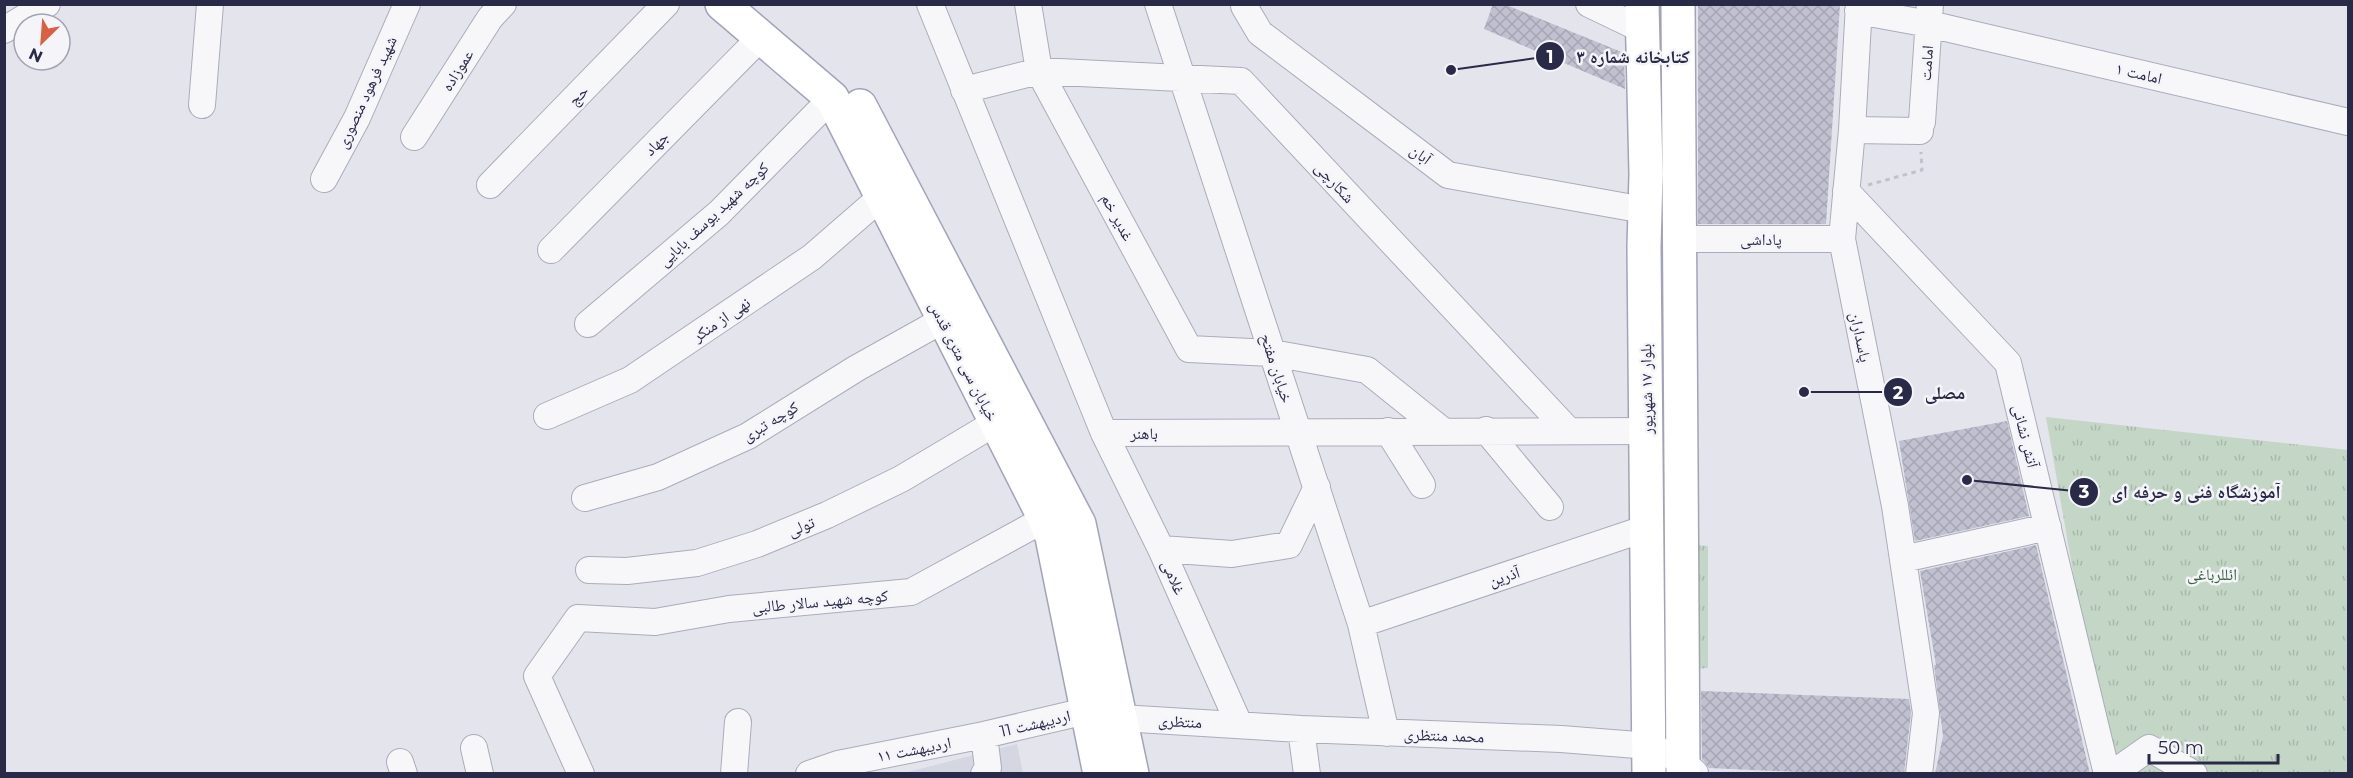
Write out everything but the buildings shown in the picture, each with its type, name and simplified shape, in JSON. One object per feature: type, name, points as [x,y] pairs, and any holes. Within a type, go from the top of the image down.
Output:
[{"type":"main road","name":"خیابان سی متری قدس","points":[[722,4],[832,98],[880,198],[995,423],[1059,527],[1086,711],[1100,774]]},
{"type":"main road","name":"خیابان سی متری قدس","points":[[755,4],[852,91],[1059,527],[1121,717],[1132,774]]},
{"type":"main road","name":"بلوار ١٧ شهریور","points":[[1678,4],[1681,499],[1687,769]]},
{"type":"main road","name":"بلوار ١٧ شهریور","points":[[1641,17],[1646,174],[1644,247],[1649,760]]},
{"type":"main road","points":[[1644,247],[1652,262],[1661,267],[1670,265],[1674,260],[1679,243]]},
{"type":"main road","points":[[1647,490],[1654,442],[1659,434],[1666,433],[1673,438],[1681,499]]},
{"type":"street","points":[[4,30],[47,4]]},
{"type":"street","points":[[202,105],[210,4]]},
{"type":"street","name":"شهید فرهود منصوری","points":[[324,179],[357,118],[406,4]]},
{"type":"street","name":"عموزاده","points":[[414,138],[490,18],[503,4]]},
{"type":"street","name":"حج","points":[[490,185],[666,4]]},
{"type":"street","points":[[930,4],[1104,433]]},
{"type":"street","name":"غدیر خم","points":[[1028,4],[1039,71],[1189,349],[1272,353]]},
{"type":"street","name":"خیابان مفتح","points":[[1158,4],[1361,624],[1386,733]]},
{"type":"street","points":[[1589,4],[1641,17]]},
{"type":"street","name":"آبان","points":[[1245,5],[1260,33],[1448,175],[1644,210]]},
{"type":"street","name":"امامت ۱","points":[[1858,8],[1929,14],[2349,122]]},
{"type":"street","name":"پاسداران","points":[[1858,8],[1852,130],[1842,239],[1895,506],[1926,713],[1919,774]]},
{"type":"street","name":"امامت","points":[[1921,127],[1929,14]]},
{"type":"street","name":"جهاد","points":[[551,250],[761,37]]},
{"type":"street","name":"شکارچی","points":[[964,90],[1039,71],[1241,81],[1568,430]]},
{"type":"street","name":"کوچه شهید یوسف بابایی","points":[[588,324],[719,213],[832,98]]},
{"type":"street","points":[[1852,130],[1921,127]]},
{"type":"street","name":"آتش نشانی","points":[[1846,191],[2008,363],[2110,774]]},
{"type":"street","name":"نهی از منکر","points":[[547,416],[630,380],[812,257],[880,198]]},
{"type":"street","name":"پاداشی","points":[[1679,243],[1842,239]]},
{"type":"street","name":"کوچه تبری","points":[[585,498],[658,477],[748,436],[857,368],[943,320]]},
{"type":"street","points":[[1272,353],[1367,370],[1443,431]]},
{"type":"street","name":"تولی","points":[[589,570],[627,570],[697,563],[757,544],[827,515],[901,479],[995,423]]},
{"type":"street","points":[[1486,430],[1550,507]]},
{"type":"street","points":[[1388,431],[1422,485]]},
{"type":"street","name":"باهنر","points":[[1104,433],[1646,431]]},
{"type":"street","name":"غلامی","points":[[1104,433],[1161,549],[1239,724]]},
{"type":"street","points":[[1161,549],[1232,554],[1289,545],[1317,488]]},
{"type":"street","name":"کوچه شهید سالار طالبی","points":[[581,774],[537,676],[578,618],[655,622],[729,609],[911,592],[1059,527]]},
{"type":"street","points":[[1903,559],[2049,527]]},
{"type":"street","name":"آذرین","points":[[1361,624],[1647,528]]},
{"type":"street","name":"11 اردیبهشت","points":[[984,735],[1086,711]]},
{"type":"street","name":"منتظری","points":[[1121,717],[1239,724]]},
{"type":"street","points":[[734,774],[738,722]]},
{"type":"street","name":"محمد منتظری","points":[[1239,724],[1386,733],[1561,739],[1687,769]]},
{"type":"street","points":[[1301,729],[1307,774]]},
{"type":"street","points":[[984,735],[988,768],[984,774]]},
{"type":"street","name":"۱۱ اردیبهشت","points":[[809,774],[838,764],[984,735]]},
{"type":"street","points":[[474,748],[480,774]]},
{"type":"street","points":[[2110,774],[2149,748],[2194,774]]},
{"type":"path","points":[[1846,191],[1922,170],[1921,127]]},
{"type":"shaded area","points":[[1017,744],[1023,773],[900,774]]},
{"type":"green space","name":"ائللرباغی","points":[[2046,417],[2348,450],[2348,773],[2108,773]]},
{"type":"green space","points":[[1695,545],[1708,546],[1708,668],[1695,669]]},
{"type":"place","name":"کتابخانه شماره ۳","points":[[1451,70]]},
{"type":"place","name":"مصلی","points":[[1804,392]]},
{"type":"place","name":"آموزشگاه فنی و حرفه ای","points":[[1967,480]]}]
